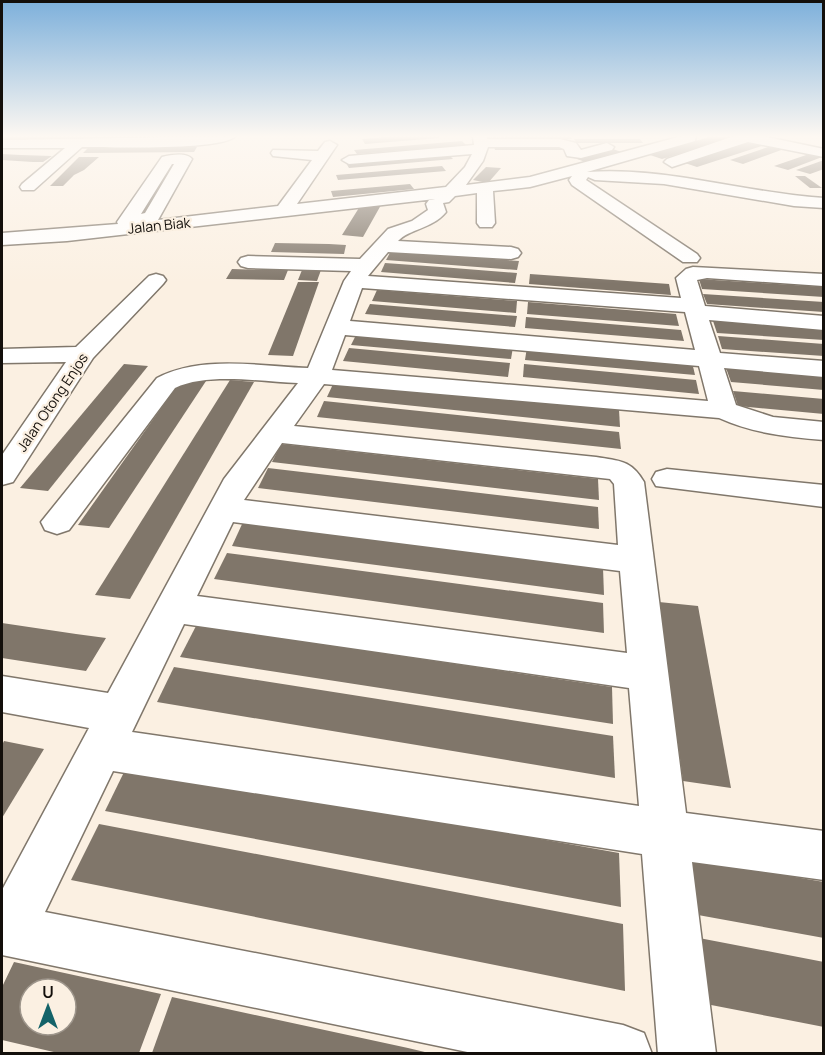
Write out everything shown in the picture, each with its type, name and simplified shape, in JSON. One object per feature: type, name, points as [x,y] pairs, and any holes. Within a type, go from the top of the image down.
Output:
[{"type":"street","points":[[284,210],[302,185]]},
{"type":"street","name":"Jalan Biak","points":[[8,231],[67,235],[284,210],[439,185]]},
{"type":"street","points":[[446,185],[435,204],[437,212],[418,225],[388,239],[359,273],[317,376],[235,486],[5,937],[623,1053]]},
{"type":"street","name":"Jalan Biak","points":[[463,185],[501,185]]},
{"type":"street","points":[[582,185],[690,258]]},
{"type":"street","points":[[699,185],[776,196],[794,201],[817,202]]},
{"type":"street","points":[[731,185],[736,192]]},
{"type":"street","points":[[795,185],[817,202]]},
{"type":"street","name":"Jalan Biak","points":[[8,231],[61,229],[151,217],[170,186]]},
{"type":"street","points":[[127,222],[150,187],[170,186]]},
{"type":"street","points":[[485,187],[486,223]]},
{"type":"street","points":[[566,198],[598,197]]},
{"type":"street","points":[[388,239],[511,254]]},
{"type":"street","points":[[248,262],[824,323]]},
{"type":"street","points":[[740,267],[824,272]]},
{"type":"street","points":[[724,410],[686,278],[693,273],[823,280]]},
{"type":"street","name":"Jalan Otong Enjos","points":[[2,475],[83,354],[156,280]]},
{"type":"street","points":[[336,327],[824,369]]},
{"type":"street","points":[[2,356],[83,354]]},
{"type":"street","points":[[57,522],[166,382],[182,375],[209,372],[317,376],[724,410],[750,422],[766,426],[824,431]]},
{"type":"street","points":[[275,433],[596,466],[620,471],[629,482],[687,1053]]},
{"type":"street","points":[[667,479],[824,496]]},
{"type":"street","points":[[223,509],[638,560]]},
{"type":"street","points":[[173,608],[649,673]]},
{"type":"street","points":[[2,694],[109,731],[665,834],[824,856]]},
{"type":"building","points":[[396,185],[411,185],[414,189],[333,197],[331,191]]},
{"type":"building","points":[[807,185],[818,185],[822,188],[810,188]]},
{"type":"building","points":[[362,203],[381,205],[363,237],[342,235]]},
{"type":"building","points":[[275,243],[346,245],[344,254],[271,252]]},
{"type":"building","points":[[391,251],[519,261],[517,270],[386,260]]},
{"type":"building","points":[[385,263],[517,273],[515,283],[381,272]]},
{"type":"building","points":[[232,269],[288,270],[284,280],[226,279]]},
{"type":"building","points":[[302,270],[321,270],[317,281],[298,280]]},
{"type":"building","points":[[530,274],[669,284],[671,295],[529,284]]},
{"type":"building","points":[[699,279],[824,287],[824,297],[702,289]]},
{"type":"building","points":[[298,282],[319,282],[293,356],[268,355]]},
{"type":"building","points":[[377,290],[517,301],[516,313],[372,301]]},
{"type":"building","points":[[703,294],[824,302],[824,312],[707,304]]},
{"type":"building","points":[[528,302],[676,314],[679,326],[527,314]]},
{"type":"building","points":[[370,304],[517,316],[515,327],[365,314]]},
{"type":"building","points":[[526,317],[681,330],[684,341],[525,328]]},
{"type":"building","points":[[713,321],[824,329],[824,340],[717,333]]},
{"type":"building","points":[[357,333],[513,347],[511,359],[351,345]]},
{"type":"building","points":[[718,336],[824,344],[824,356],[722,349]]},
{"type":"building","points":[[527,347],[692,362],[695,375],[525,360]]},
{"type":"building","points":[[349,348],[510,363],[508,377],[343,361]]},
{"type":"building","points":[[124,364],[148,366],[48,491],[20,488]]},
{"type":"building","points":[[524,364],[696,380],[699,394],[523,377]]},
{"type":"building","points":[[726,368],[824,377],[824,390],[731,382]]},
{"type":"building","points":[[184,376],[208,378],[109,528],[78,525]]},
{"type":"building","points":[[230,380],[254,382],[130,599],[95,595]]},
{"type":"building","points":[[334,382],[619,410],[620,427],[327,397]]},
{"type":"building","points":[[733,391],[824,399],[824,414],[738,406]]},
{"type":"building","points":[[324,401],[619,432],[621,449],[317,417]]},
{"type":"building","points":[[281,444],[598,479],[599,500],[272,462]]},
{"type":"building","points":[[268,468],[598,507],[599,529],[258,488]]},
{"type":"building","points":[[243,522],[603,568],[604,595],[232,546]]},
{"type":"building","points":[[227,553],[603,603],[604,633],[214,579]]},
{"type":"building","points":[[659,602],[698,606],[731,788],[683,781]]},
{"type":"building","points":[[2,623],[106,638],[86,671],[2,658]]},
{"type":"building","points":[[196,626],[612,687],[613,724],[180,657]]},
{"type":"building","points":[[174,667],[613,736],[615,778],[157,702]]},
{"type":"building","points":[[4,741],[44,749],[2,818],[2,745]]},
{"type":"building","points":[[127,766],[619,853],[621,907],[105,811]]},
{"type":"building","points":[[99,824],[623,924],[625,991],[71,880]]},
{"type":"building","points":[[691,859],[824,882],[824,938],[698,915]]},
{"type":"building","points":[[699,938],[824,962],[824,1027],[706,1004]]},
{"type":"building","points":[[14,962],[161,994],[139,1053],[58,1053],[2,1040],[2,987]]},
{"type":"building","points":[[172,997],[408,1048],[429,1053],[152,1053]]}]
